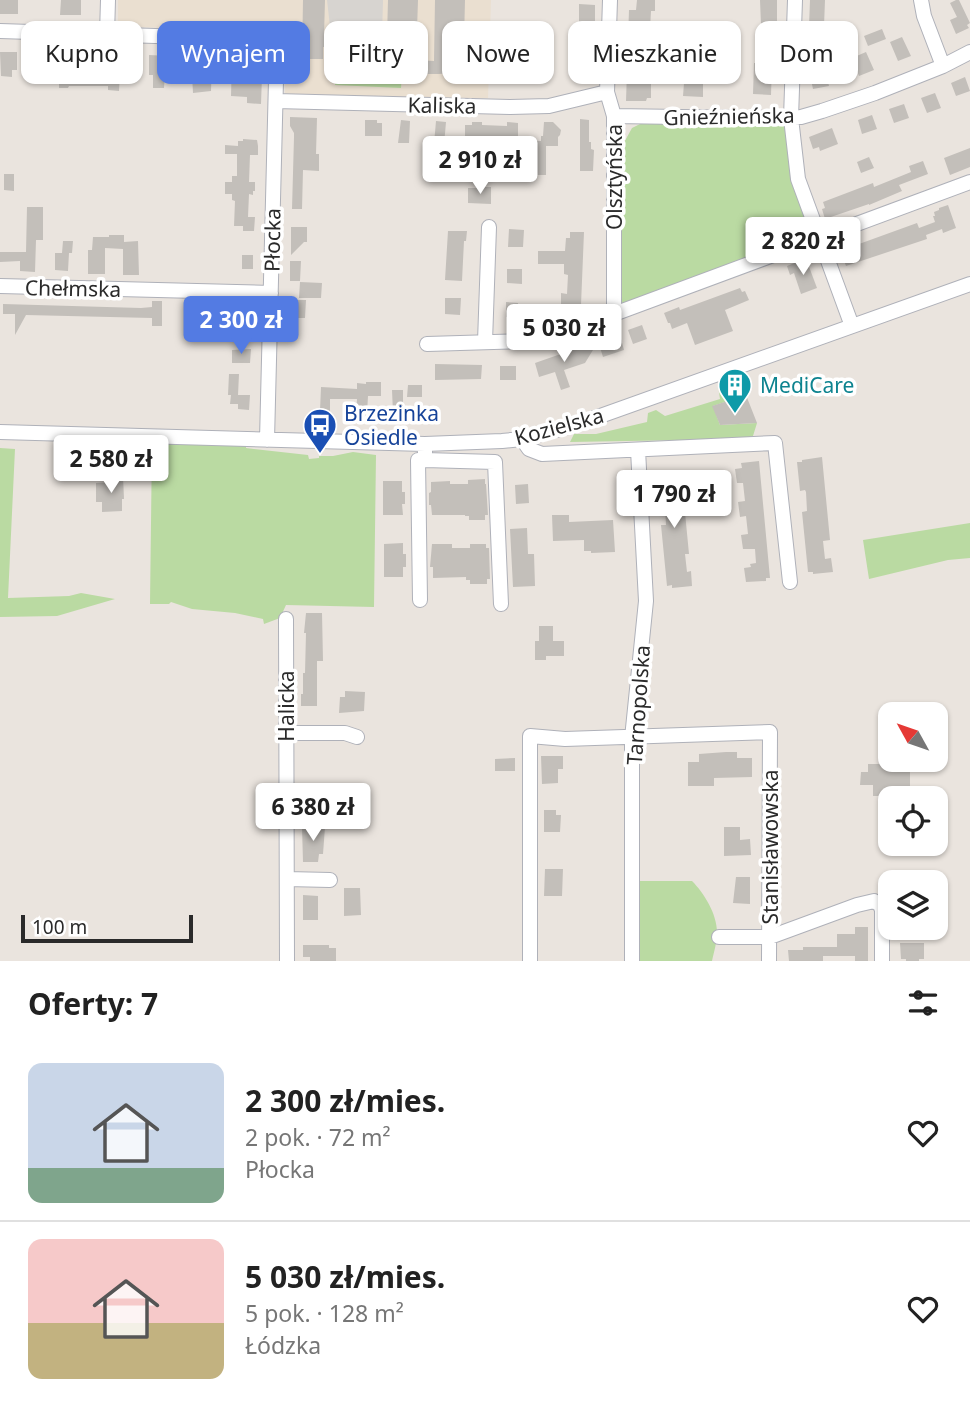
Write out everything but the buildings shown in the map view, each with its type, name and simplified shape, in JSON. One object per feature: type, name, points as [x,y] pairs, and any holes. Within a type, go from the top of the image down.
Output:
[{"type":"street","points":[[107,21],[108,0]]},
{"type":"street","name":"Olsztyńska","points":[[610,0],[607,92],[614,116],[614,314]]},
{"type":"street","points":[[795,0],[791,118],[797,180],[852,326]]},
{"type":"street","points":[[921,0],[924,16],[943,66]]},
{"type":"street","points":[[0,31],[21,32]]},
{"type":"street","name":"Płocka","points":[[143,35],[277,40],[267,440]]},
{"type":"street","name":"Gnieźnieńska","points":[[614,116],[791,118],[822,111],[875,93],[943,66],[970,52]]},
{"type":"street","name":"Kaliska","points":[[276,101],[549,106],[607,92]]},
{"type":"street","name":"Gnieźnieńska","points":[[614,147],[630,123],[643,117]]},
{"type":"street","points":[[427,344],[528,341],[542,338],[970,183]]},
{"type":"street","points":[[485,342],[489,227]]},
{"type":"street","name":"Kozielska","points":[[0,432],[425,444],[522,439],[575,425],[730,363],[852,326],[970,284]]},
{"type":"street","name":"Chełmska","points":[[0,286],[271,293]]},
{"type":"street","points":[[522,439],[529,449],[542,454],[775,443],[790,582]]},
{"type":"street","points":[[425,444],[425,460]]},
{"type":"street","name":"Tarnopolska","points":[[632,961],[632,738],[646,601],[638,450]]},
{"type":"street","points":[[420,600],[418,460],[495,462],[501,604]]},
{"type":"street","name":"Halicka","points":[[286,619],[287,961]]},
{"type":"street","name":"Stanisławowska","points":[[632,738],[770,732],[769,961]]},
{"type":"street","points":[[286,733],[345,733],[357,737]]},
{"type":"street","points":[[530,961],[530,736],[565,739],[632,738]]},
{"type":"street","points":[[286,879],[330,880]]},
{"type":"street","points":[[719,937],[770,937],[874,901],[882,910],[882,961]]},
{"type":"shaded area","points":[[118,0],[491,0],[490,21],[442,21],[442,84],[488,84],[488,98],[285,97],[285,84],[310,84],[310,21],[157,21],[157,28],[143,27],[143,21],[118,21]]},
{"type":"shaded area","points":[[327,0],[383,0],[382,21],[329,21]]},
{"type":"green space","points":[[335,84],[401,84],[401,88]]},
{"type":"green space","points":[[644,122],[785,126],[794,181],[806,226],[803,237],[622,304],[619,301],[621,148],[632,128]]},
{"type":"green space","points":[[739,379],[746,395],[713,406],[720,425],[757,423],[753,436],[745,439],[570,442],[574,434],[596,434],[647,422],[648,413],[656,410],[665,416],[720,399],[718,386]]},
{"type":"green space","points":[[152,443],[246,446],[308,455],[309,459],[353,452],[376,455],[374,607],[286,605],[280,618],[264,624],[263,619],[235,613],[192,609],[171,602],[150,604]]},
{"type":"green space","points":[[0,448],[15,449],[8,598],[69,596],[81,593],[115,599],[57,616],[0,617]]},
{"type":"green space","points":[[970,523],[970,558],[948,560],[869,579],[863,540]]},
{"type":"green space","points":[[637,881],[692,881],[715,918],[717,936],[712,961],[638,961]]},
{"type":"place","name":"MediCare","points":[[735,415]]},
{"type":"place","name":"Brzezinka Osiedle","points":[[320,455]]}]
